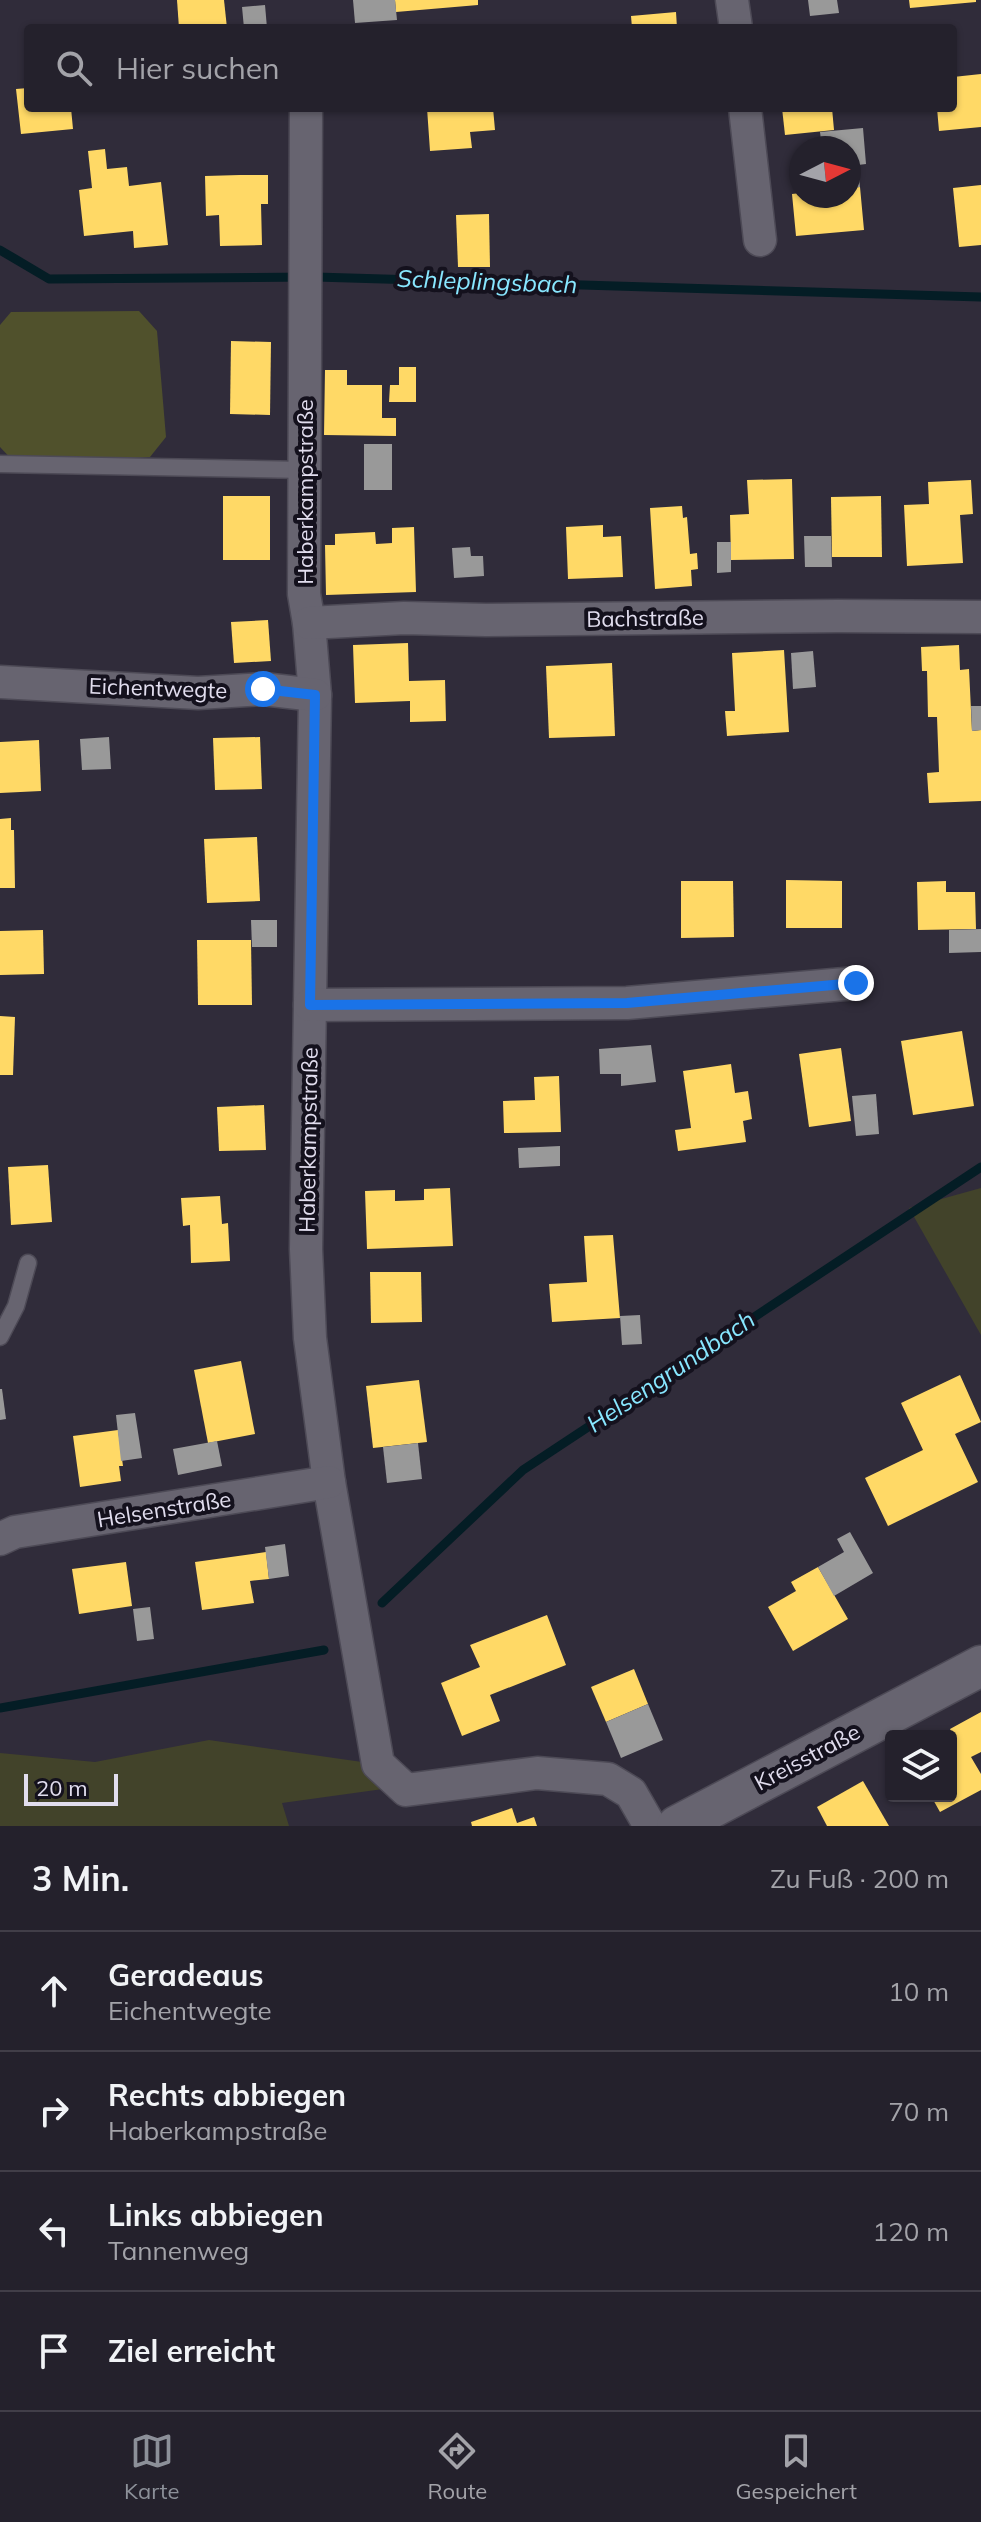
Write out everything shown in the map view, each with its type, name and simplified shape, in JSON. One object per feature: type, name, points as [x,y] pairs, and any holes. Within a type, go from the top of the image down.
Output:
[{"type":"street","points":[[732,0],[735,24]]},
{"type":"street","name":"Haberkampstraße","points":[[306,112],[304,594],[315,695],[306,1249],[310,1338],[329,1482],[378,1764],[406,1790],[537,1773],[608,1779],[631,1793],[650,1826]]},
{"type":"street","points":[[745,112],[760,240]]},
{"type":"street","name":"Bachstraße","points":[[309,623],[404,618],[981,617]]},
{"type":"street","name":"Eichentwegte","points":[[0,682],[198,693],[263,689],[315,695]]},
{"type":"street","points":[[310,1005],[627,1003],[856,983]]},
{"type":"street","name":"Helsenstraße","points":[[0,1539],[15,1532],[329,1482]]},
{"type":"street","name":"Kreisstraße","points":[[677,1826],[981,1666]]},
{"type":"lane","points":[[0,464],[304,470]]},
{"type":"lane","points":[[0,1337],[16,1306],[28,1263]]},
{"type":"green space","points":[[139,311],[157,331],[166,437],[150,457],[17,465],[0,447],[0,325],[11,312]]},
{"type":"green space","points":[[981,1188],[981,1335],[909,1208]]},
{"type":"green space","points":[[209,1740],[362,1762],[383,1789],[282,1803],[289,1826],[0,1826],[0,1753],[95,1762]]},
{"type":"building: Wohnen","points":[[177,0],[224,0],[227,24],[179,24]]},
{"type":"building: Wohnen","points":[[395,0],[478,0],[478,5],[396,12]]},
{"type":"building: Wohnen","points":[[909,0],[976,0],[976,2],[910,8]]},
{"type":"building: Wohnen","points":[[676,12],[677,24],[632,24],[631,16]]},
{"type":"building: Wohnen","points":[[981,74],[981,127],[939,131],[937,112],[957,112],[957,77]]},
{"type":"building: Wohnen","points":[[24,88],[24,112],[71,112],[73,129],[21,134],[16,89]]},
{"type":"building: Wohnen","points":[[427,112],[493,112],[495,130],[470,132],[472,148],[430,151]]},
{"type":"building: Wohnen","points":[[782,112],[832,112],[834,130],[785,135]]},
{"type":"building: Wohnen","points":[[105,149],[107,169],[127,167],[129,186],[161,182],[168,245],[134,248],[133,231],[84,236],[79,190],[92,188],[88,151]]},
{"type":"building: Wohnen","points":[[268,175],[268,204],[261,204],[262,245],[220,246],[219,215],[206,216],[205,176]]},
{"type":"building: Wohnen","points":[[981,185],[981,245],[959,247],[953,188]]},
{"type":"building: Wohnen","points":[[861,198],[864,230],[796,236],[793,208],[861,208]]},
{"type":"building: Wohnen","points":[[489,214],[490,267],[458,267],[456,215]]},
{"type":"building: Wohnen","points":[[231,341],[271,342],[270,415],[230,414]]},
{"type":"building: Wohnen","points":[[399,367],[416,367],[416,402],[389,402],[390,385],[399,385]]},
{"type":"building: Wohnen","points":[[325,370],[347,370],[347,385],[382,385],[382,418],[396,418],[396,436],[324,435]]},
{"type":"building: Wohnen","points":[[792,479],[794,559],[731,560],[730,515],[749,514],[747,480]]},
{"type":"building: Wohnen","points":[[971,480],[973,514],[960,515],[963,563],[907,566],[904,505],[929,504],[928,482]]},
{"type":"building: Wohnen","points":[[223,496],[270,496],[270,560],[223,560]]},
{"type":"building: Wohnen","points":[[881,496],[882,557],[832,557],[831,497]]},
{"type":"building: Wohnen","points":[[682,506],[683,518],[687,517],[690,554],[697,553],[698,569],[691,570],[692,586],[655,589],[650,508]]},
{"type":"building: Wohnen","points":[[603,525],[603,537],[621,536],[623,577],[568,579],[566,527]]},
{"type":"building: Wohnen","points":[[414,527],[416,592],[326,595],[325,545],[335,545],[335,534],[375,532],[376,544],[392,543],[392,528]]},
{"type":"building: Wohnen","points":[[268,620],[271,661],[234,663],[231,622]]},
{"type":"building: Wohnen","points":[[408,643],[409,681],[445,680],[446,721],[410,722],[410,701],[355,703],[353,645]]},
{"type":"building: Wohnen","points":[[959,645],[960,670],[969,669],[972,731],[981,730],[981,801],[929,803],[927,773],[939,772],[937,717],[928,717],[927,671],[922,671],[921,647]]},
{"type":"building: Wohnen","points":[[784,650],[789,732],[727,736],[725,711],[735,711],[732,653]]},
{"type":"building: Wohnen","points":[[612,663],[615,736],[549,738],[546,666]]},
{"type":"building: Wohnen","points":[[260,737],[262,789],[215,790],[213,738]]},
{"type":"building: Wohnen","points":[[39,740],[41,791],[0,793],[0,742]]},
{"type":"building: Wohnen","points":[[11,818],[15,888],[0,888],[0,819]]},
{"type":"building: Wohnen","points":[[257,837],[260,901],[207,903],[204,839]]},
{"type":"building: Wohnen","points":[[786,880],[842,881],[842,928],[786,928]]},
{"type":"building: Wohnen","points":[[681,881],[733,881],[734,937],[681,938]]},
{"type":"building: Wohnen","points":[[946,881],[946,892],[975,892],[976,929],[918,930],[917,882]]},
{"type":"building: Wohnen","points":[[43,930],[44,974],[0,975],[0,931]]},
{"type":"building: Wohnen","points":[[197,940],[251,940],[252,1005],[198,1005]]},
{"type":"building: Wohnen","points":[[0,1016],[15,1017],[13,1075],[0,1075]]},
{"type":"building: Wohnen","points":[[962,1031],[974,1106],[913,1115],[901,1041]]},
{"type":"building: Wohnen","points":[[841,1048],[851,1121],[809,1127],[799,1054]]},
{"type":"building: Wohnen","points":[[731,1064],[735,1093],[748,1091],[752,1119],[743,1121],[746,1142],[678,1151],[675,1130],[691,1128],[683,1071]]},
{"type":"building: Wohnen","points":[[559,1076],[561,1132],[504,1133],[503,1101],[535,1100],[534,1077]]},
{"type":"building: Wohnen","points":[[264,1105],[266,1150],[219,1151],[217,1107]]},
{"type":"building: Wohnen","points":[[48,1165],[52,1222],[11,1225],[8,1167]]},
{"type":"building: Wohnen","points":[[450,1188],[453,1246],[367,1249],[365,1191],[395,1190],[395,1201],[424,1200],[424,1189]]},
{"type":"building: Wohnen","points":[[220,1196],[222,1224],[228,1223],[230,1261],[191,1263],[190,1225],[183,1226],[181,1198]]},
{"type":"building: Wohnen","points":[[613,1235],[620,1318],[552,1322],[549,1284],[587,1282],[584,1236]]},
{"type":"building: Wohnen","points":[[370,1272],[421,1272],[422,1322],[371,1323]]},
{"type":"building: Wohnen","points":[[241,1361],[255,1434],[208,1443],[194,1370]]},
{"type":"building: Wohnen","points":[[960,1375],[981,1422],[955,1434],[978,1482],[888,1526],[865,1478],[923,1450],[901,1403]]},
{"type":"building: Wohnen","points":[[419,1380],[427,1442],[373,1448],[366,1386]]},
{"type":"building: Wohnen","points":[[118,1430],[123,1466],[119,1466],[121,1481],[80,1487],[73,1436]]},
{"type":"building: Wohnen","points":[[266,1552],[269,1579],[250,1581],[254,1603],[202,1610],[195,1562]]},
{"type":"building: Wohnen","points":[[126,1562],[132,1606],[79,1614],[72,1569]]},
{"type":"building: Wohnen","points":[[818,1567],[848,1619],[793,1651],[768,1607],[796,1591],[791,1582]]},
{"type":"building: Wohnen","points":[[547,1615],[566,1665],[490,1695],[500,1721],[462,1736],[441,1683],[480,1667],[470,1645]]},
{"type":"building: Wohnen","points":[[634,1669],[648,1704],[606,1722],[591,1687]]},
{"type":"building: Wohnen","points":[[981,1712],[981,1752],[971,1757],[981,1774],[981,1790],[940,1812],[934,1802],[957,1802],[957,1730],[950,1729]]},
{"type":"building: Wohnen","points":[[863,1781],[889,1826],[827,1826],[817,1807]]},
{"type":"building: Wohnen","points":[[512,1808],[517,1823],[534,1817],[537,1826],[472,1826],[471,1822]]},
{"type":"building: Industrie","points":[[353,0],[395,0],[397,20],[355,23]]},
{"type":"building: Industrie","points":[[808,0],[837,0],[839,13],[810,16]]},
{"type":"building: Industrie","points":[[265,5],[267,24],[244,24],[242,7]]},
{"type":"building: Industrie","points":[[863,128],[866,164],[861,165],[861,136],[820,136],[820,132]]},
{"type":"building: Industrie","points":[[364,444],[392,444],[392,490],[364,490]]},
{"type":"building: Industrie","points":[[804,536],[831,536],[832,567],[805,567]]},
{"type":"building: Industrie","points":[[717,542],[731,542],[731,572],[717,573]]},
{"type":"building: Industrie","points":[[470,547],[471,556],[483,556],[484,576],[454,578],[452,548]]},
{"type":"building: Industrie","points":[[813,651],[816,687],[793,689],[791,653]]},
{"type":"building: Industrie","points":[[971,706],[981,706],[981,730],[972,731]]},
{"type":"building: Industrie","points":[[109,737],[111,769],[82,770],[80,739]]},
{"type":"building: Industrie","points":[[251,920],[277,920],[277,947],[252,947]]},
{"type":"building: Industrie","points":[[981,929],[981,952],[949,953],[949,930]]},
{"type":"building: Industrie","points":[[651,1045],[656,1082],[621,1086],[621,1074],[600,1074],[599,1049]]},
{"type":"building: Industrie","points":[[876,1094],[879,1134],[856,1136],[852,1096]]},
{"type":"building: Industrie","points":[[560,1146],[560,1166],[519,1168],[518,1148]]},
{"type":"building: Industrie","points":[[640,1315],[642,1344],[622,1345],[620,1316]]},
{"type":"building: Industrie","points":[[0,1389],[6,1419],[0,1420]]},
{"type":"building: Industrie","points":[[135,1413],[142,1458],[121,1461],[116,1415]]},
{"type":"building: Industrie","points":[[217,1441],[222,1466],[178,1475],[173,1449]]},
{"type":"building: Industrie","points":[[418,1443],[422,1479],[387,1483],[383,1447]]},
{"type":"building: Industrie","points":[[850,1532],[873,1573],[834,1596],[818,1567],[844,1552],[837,1539]]},
{"type":"building: Industrie","points":[[285,1544],[289,1576],[269,1579],[265,1547]]},
{"type":"building: Industrie","points":[[150,1607],[154,1639],[137,1641],[133,1609]]},
{"type":"building: Industrie","points":[[648,1704],[663,1740],[621,1758],[606,1722]]},
{"type":"waterway","name":"Schleplingsbach","points":[[0,250],[49,279],[316,277],[981,297]]},
{"type":"waterway","name":"Helsengrundbach","points":[[382,1603],[523,1470],[981,1167]]},
{"type":"waterway","name":"Helsengrundbach","points":[[0,1708],[324,1650]]},
{"type":"route","points":[[263,689],[315,695],[310,1005],[627,1003],[856,983]]}]
